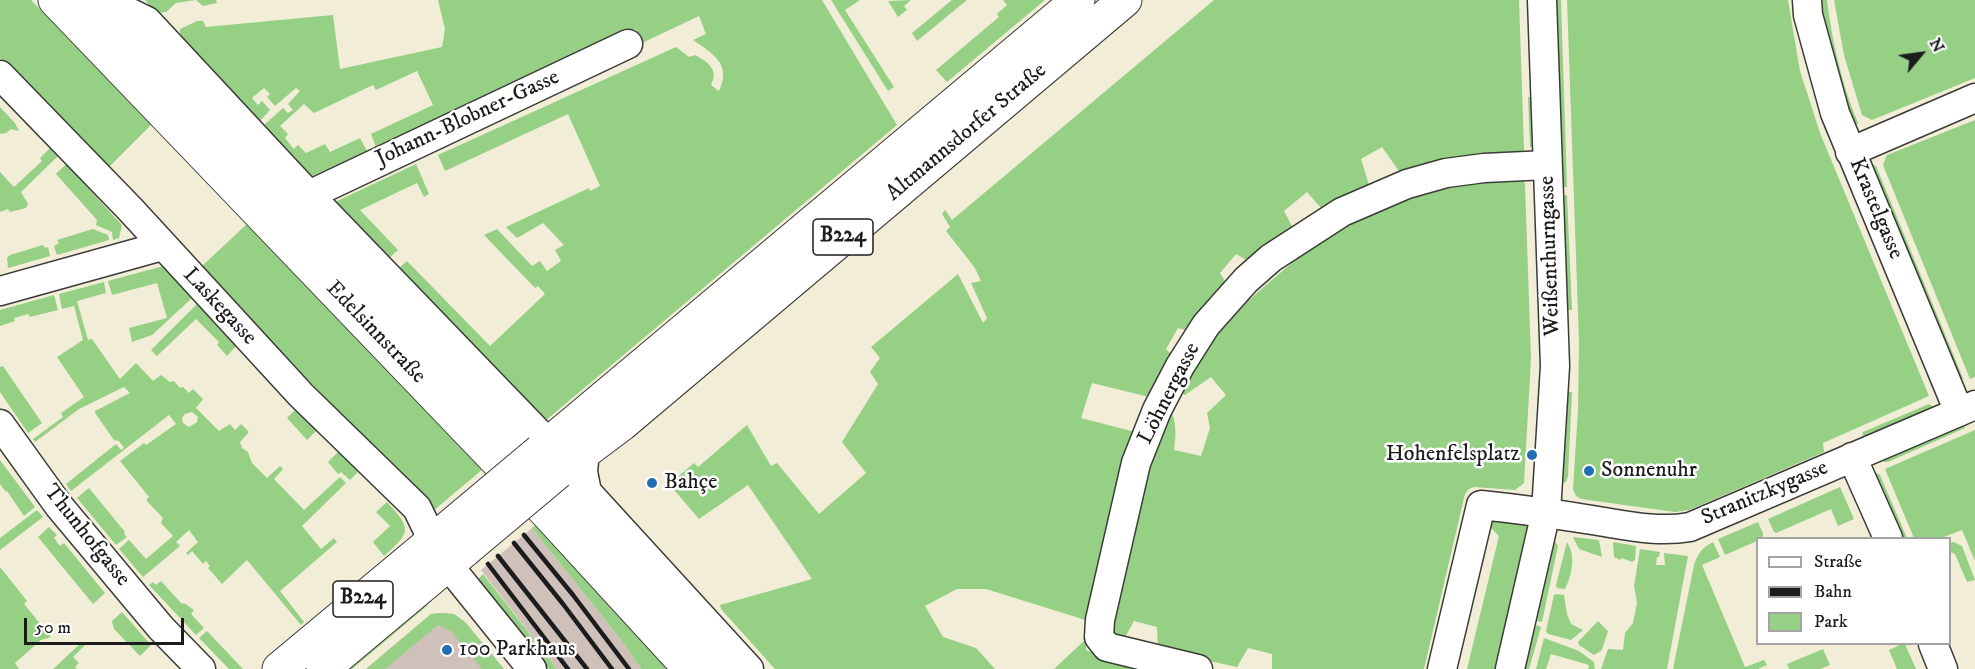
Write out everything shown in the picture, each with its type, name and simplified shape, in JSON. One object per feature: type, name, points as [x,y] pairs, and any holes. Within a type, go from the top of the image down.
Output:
[{"type":"main road","name":"Edelsinnstraße","points":[[55,0],[541,507],[690,669]]},
{"type":"main road","name":"Edelsinnstraße","points":[[94,0],[516,444],[722,669]]},
{"type":"main road","name":"Altmannsdorfer Straße","points":[[549,456],[1078,0]]},
{"type":"main road","name":"Altmannsdorfer Straße","points":[[549,456],[585,450],[622,424],[1125,0]]},
{"type":"main road","name":"B224","points":[[323,669],[448,546],[549,456]]},
{"type":"main road","name":"B224","points":[[279,669],[448,546]]},
{"type":"street","points":[[104,0],[147,21],[549,456]]},
{"type":"street","name":"Weißenthurngasse","points":[[1542,0],[1555,366],[1546,512]]},
{"type":"street","name":"Krastelgasse","points":[[1807,0],[1808,15],[1832,102],[1850,152],[1967,409]]},
{"type":"street","name":"Johann-Blobner-Gasse","points":[[309,195],[628,44]]},
{"type":"street","name":"Laskegasse","points":[[0,75],[130,209],[301,395],[417,508],[448,546],[532,669]]},
{"type":"street","points":[[1850,152],[1975,98]]},
{"type":"street","name":"Löhnergasse","points":[[1198,669],[1107,647],[1099,637],[1100,620],[1136,463],[1166,392],[1206,325],[1246,280],[1271,258],[1342,212],[1407,184],[1446,173],[1484,168],[1547,165]]},
{"type":"street","points":[[0,291],[162,246]]},
{"type":"street","name":"Stranitzkygasse","points":[[1546,512],[1653,529],[1671,530],[1690,527],[1967,409]]},
{"type":"street","name":"Thunhofgasse","points":[[0,424],[59,506],[162,627],[201,669]]},
{"type":"street","points":[[585,450],[582,472],[587,492],[749,669]]},
{"type":"street","points":[[1852,457],[1888,537]]},
{"type":"street","points":[[1442,669],[1481,505],[1546,512],[1510,669]]},
{"type":"street","points":[[1933,645],[1943,669]]},
{"type":"shaded area","points":[[532,528],[625,645],[641,669],[557,669],[481,570]]},
{"type":"shaded area","points":[[431,614],[454,614],[465,622],[504,669],[366,669]]},
{"type":"green space","points":[[0,0],[31,0],[153,123],[107,169],[0,58]]},
{"type":"green space","points":[[145,0],[196,0],[176,3],[166,12],[157,13]]},
{"type":"green space","points":[[196,0],[216,0],[217,3],[203,6]]},
{"type":"green space","points":[[438,0],[822,0],[897,125],[545,421],[399,268],[407,261],[490,346],[545,294],[538,286],[535,288],[484,235],[497,229],[532,266],[540,261],[547,271],[561,261],[555,250],[564,245],[543,223],[517,238],[506,227],[589,188],[590,191],[600,186],[568,114],[445,171],[438,155],[676,47],[689,57],[695,55],[708,63],[714,75],[711,85],[719,91],[723,74],[722,67],[713,55],[693,40],[706,34],[699,16],[642,43],[636,29],[376,147],[371,134],[433,105],[417,71],[376,90],[373,85],[314,113],[304,104],[280,126],[288,134],[285,138],[294,149],[298,145],[306,153],[325,144],[330,152],[360,138],[367,151],[312,176],[263,126],[283,108],[288,113],[293,110],[288,104],[300,91],[296,88],[275,106],[267,97],[270,94],[264,88],[252,98],[258,105],[262,101],[270,110],[260,121],[180,37],[180,29],[197,21],[203,21],[206,27],[333,15],[340,69],[442,47],[445,29]]},
{"type":"green space","points":[[831,0],[860,0],[845,10],[894,87],[888,91]]},
{"type":"green space","points":[[911,0],[904,6],[907,10],[898,17],[888,1]]},
{"type":"green space","points":[[952,0],[967,0],[917,41],[912,33]]},
{"type":"green space","points":[[1003,0],[1045,0],[947,82],[936,70],[999,17],[997,14],[1007,5]]},
{"type":"green space","points":[[1214,0],[1519,0],[1524,149],[1522,154],[1401,174],[1382,147],[1361,159],[1369,185],[1322,209],[1307,192],[1284,211],[1293,228],[1250,262],[1236,254],[1220,273],[1228,286],[1193,332],[1178,328],[1166,349],[1175,358],[1153,398],[1092,383],[1081,418],[1135,432],[1092,622],[986,589],[957,589],[925,606],[943,637],[976,648],[995,669],[775,669],[721,609],[720,605],[812,579],[748,485],[699,519],[669,484],[694,463],[698,467],[747,425],[771,466],[777,463],[819,514],[866,473],[842,442],[878,384],[870,372],[880,358],[871,347],[958,274],[983,323],[987,318],[971,283],[981,281],[975,268],[946,231],[950,227],[942,214],[945,210],[952,220]]},
{"type":"green space","points":[[1556,0],[1561,0],[1567,187],[1563,187]]},
{"type":"green space","points":[[1567,0],[1788,0],[1800,71],[1820,133],[1929,396],[1823,443],[1824,452],[1689,510],[1675,512],[1581,499],[1576,496],[1573,489],[1579,342]]},
{"type":"green space","points":[[1820,0],[1827,0],[1838,63],[1858,123],[1853,128],[1821,15]]},
{"type":"green space","points":[[1834,0],[1975,0],[1975,78],[1872,120],[1862,115],[1844,55]]},
{"type":"green space","points":[[1528,97],[1533,97],[1534,147],[1530,147]]},
{"type":"green space","points":[[0,107],[15,123],[19,131],[11,129],[0,134]]},
{"type":"green space","points":[[1975,120],[1975,377],[1970,379],[1883,165],[1887,155]]},
{"type":"green space","points":[[50,148],[58,156],[21,192],[28,204],[26,208],[0,212],[0,172],[14,187],[42,161],[40,158]]},
{"type":"green space","points":[[66,164],[122,225],[119,238],[113,240],[112,232],[96,225],[97,220],[56,174]]},
{"type":"green space","points":[[416,164],[429,194],[424,197],[417,183],[360,210],[398,250],[389,258],[335,202]]},
{"type":"green space","points":[[1869,164],[1876,166],[1963,378],[1961,381]]},
{"type":"green space","points":[[1522,178],[1525,184],[1531,359],[1524,483],[1515,490],[1474,487],[1465,494],[1424,669],[1272,669],[1272,654],[1248,648],[1237,667],[1158,650],[1157,627],[1134,621],[1123,641],[1119,639],[1111,629],[1150,459],[1170,409],[1175,429],[1174,450],[1201,456],[1210,428],[1207,413],[1226,395],[1211,377],[1185,395],[1178,392],[1199,356],[1244,298],[1250,299],[1309,248],[1397,199],[1450,182]]},
{"type":"green space","points":[[1567,195],[1572,310],[1567,310],[1563,196]]},
{"type":"green space","points":[[248,223],[483,469],[433,511],[201,267]]},
{"type":"green space","points":[[93,229],[108,235],[109,240],[57,255],[54,246],[59,243],[57,240]]},
{"type":"green space","points":[[43,245],[45,248],[48,247],[50,256],[8,268],[7,258],[10,255]]},
{"type":"green space","points":[[163,266],[192,298],[152,335],[132,342],[129,328],[167,318],[157,283],[112,295],[108,281]]},
{"type":"green space","points":[[104,282],[106,293],[77,301],[88,340],[92,339],[120,379],[136,363],[153,381],[161,375],[170,382],[174,381],[189,393],[193,389],[203,399],[196,408],[219,431],[230,424],[235,430],[241,424],[249,432],[240,442],[242,448],[248,452],[252,463],[267,478],[280,466],[283,469],[274,479],[304,510],[340,477],[346,483],[302,526],[321,549],[334,538],[337,542],[280,591],[304,622],[301,625],[247,560],[222,584],[208,568],[210,566],[206,561],[203,564],[192,551],[188,555],[186,553],[198,542],[189,530],[176,542],[180,546],[143,577],[119,549],[129,540],[146,559],[173,536],[161,523],[163,518],[146,500],[149,497],[120,461],[176,424],[169,415],[71,491],[66,484],[116,444],[121,450],[124,448],[119,441],[114,440],[95,411],[130,393],[124,387],[79,409],[35,442],[33,439],[63,417],[61,413],[84,397],[57,357],[83,340],[74,306],[62,309],[59,294]],"holes":[[[192,412],[198,417],[197,422],[189,427],[183,423],[182,418],[185,414]]]},
{"type":"green space","points":[[54,295],[58,310],[30,317],[28,314],[14,318],[15,321],[0,326],[0,310]]},
{"type":"green space","points":[[197,304],[236,346],[227,356],[217,345],[219,342],[196,319],[157,356],[151,350]]},
{"type":"green space","points":[[3,366],[42,423],[28,433],[0,392],[0,367]]},
{"type":"green space","points":[[1567,392],[1572,392],[1568,476],[1566,482],[1562,483]]},
{"type":"green space","points":[[1929,404],[1935,408],[1862,439],[1863,432]]},
{"type":"green space","points":[[297,408],[318,429],[307,440],[287,418]]},
{"type":"green space","points":[[1963,423],[1965,428],[1888,462],[1884,462],[1880,457]]},
{"type":"green space","points":[[1975,430],[1975,561],[1962,530],[1944,537],[1914,537],[1885,469]]},
{"type":"green space","points":[[339,451],[358,472],[350,480],[341,472],[338,474],[328,462]]},
{"type":"green space","points":[[0,460],[35,507],[24,516],[0,484]]},
{"type":"green space","points":[[1874,472],[1880,475],[1907,537],[1901,537]]},
{"type":"green space","points":[[1840,487],[1854,519],[1838,526],[1831,509],[1774,532],[1768,519]]},
{"type":"green space","points":[[89,488],[125,532],[127,537],[116,545],[77,498]]},
{"type":"green space","points":[[387,502],[401,518],[405,530],[400,541],[384,556],[373,542],[390,526],[376,512]]},
{"type":"green space","points":[[37,510],[43,517],[0,550],[0,538]]},
{"type":"green space","points":[[1490,520],[1528,522],[1530,529],[1496,669],[1467,669],[1499,536],[1489,526]]},
{"type":"green space","points":[[1758,522],[1763,533],[1763,537],[1756,537],[1756,541],[1725,555],[1718,539]]},
{"type":"green space","points":[[537,523],[670,669],[641,669],[625,645],[532,528]]},
{"type":"green space","points":[[49,527],[57,535],[54,538],[60,546],[64,543],[105,593],[93,604],[38,537]]},
{"type":"green space","points":[[1573,537],[1599,540],[1602,557],[1579,549]]},
{"type":"green space","points":[[1554,540],[1558,546],[1542,622],[1537,621]]},
{"type":"green space","points":[[1567,542],[1572,559],[1570,578],[1565,589],[1557,588],[1556,585]]},
{"type":"green space","points":[[1613,542],[1636,546],[1635,560],[1632,562],[1614,557]]},
{"type":"green space","points":[[1713,542],[1720,557],[1702,565],[1745,667],[1764,660],[1767,665],[1758,669],[1673,669],[1694,565],[1701,551]]},
{"type":"green space","points":[[1951,543],[1962,546],[1975,580],[1967,582],[1955,554],[1951,552]]},
{"type":"green space","points":[[1640,549],[1660,552],[1656,565],[1665,565],[1664,553],[1688,556],[1667,669],[1601,669],[1608,649],[1623,650],[1625,633],[1633,623],[1637,603],[1634,586]]},
{"type":"green space","points":[[0,567],[27,601],[24,604],[51,637],[41,640],[15,663],[19,669],[0,669]]},
{"type":"green space","points":[[483,574],[557,669],[549,669],[477,580]]},
{"type":"green space","points":[[161,581],[182,604],[194,610],[191,614],[204,628],[196,635],[149,585],[153,582],[156,585]]},
{"type":"green space","points":[[1556,594],[1564,595],[1571,624],[1583,630],[1571,640],[1548,634],[1546,631]]},
{"type":"green space","points":[[425,600],[428,605],[352,669],[340,669]]},
{"type":"green space","points":[[122,612],[151,645],[140,656],[114,629],[112,621]]},
{"type":"green space","points":[[431,614],[454,614],[465,622],[504,669],[482,669],[451,631],[438,625],[385,669],[366,669]]},
{"type":"green space","points":[[1598,621],[1608,631],[1602,650],[1594,655],[1578,642]]},
{"type":"green space","points":[[1536,625],[1541,627],[1529,669],[1523,669]]},
{"type":"green space","points":[[207,631],[243,669],[229,669],[199,638]]},
{"type":"green space","points":[[1544,638],[1579,651],[1594,662],[1595,669],[1588,669],[1589,665],[1551,654],[1546,669],[1536,669]]},
{"type":"green space","points":[[1086,639],[1086,650],[1110,659],[1153,669],[1054,669]]},
{"type":"green space","points":[[80,644],[85,645],[73,657],[79,663],[75,667],[77,669],[53,669]]},
{"type":"green space","points":[[1905,645],[1916,669],[1897,669],[1889,650]]},
{"type":"green space","points":[[1823,649],[1830,665],[1820,669],[1789,669],[1787,664]]},
{"type":"railway","points":[[524,535],[629,669]]},
{"type":"railway","points":[[514,543],[612,669]]},
{"type":"railway","points":[[498,556],[587,669]]},
{"type":"railway","points":[[488,564],[568,669]]},
{"type":"place","name":"Hohenfelsplatz","points":[[1532,455]]},
{"type":"place","name":"Sonnenuhr","points":[[1589,471]]},
{"type":"place","name":"Bahçe","points":[[652,483]]},
{"type":"place","name":"100 Parkhaus","points":[[447,650]]}]
